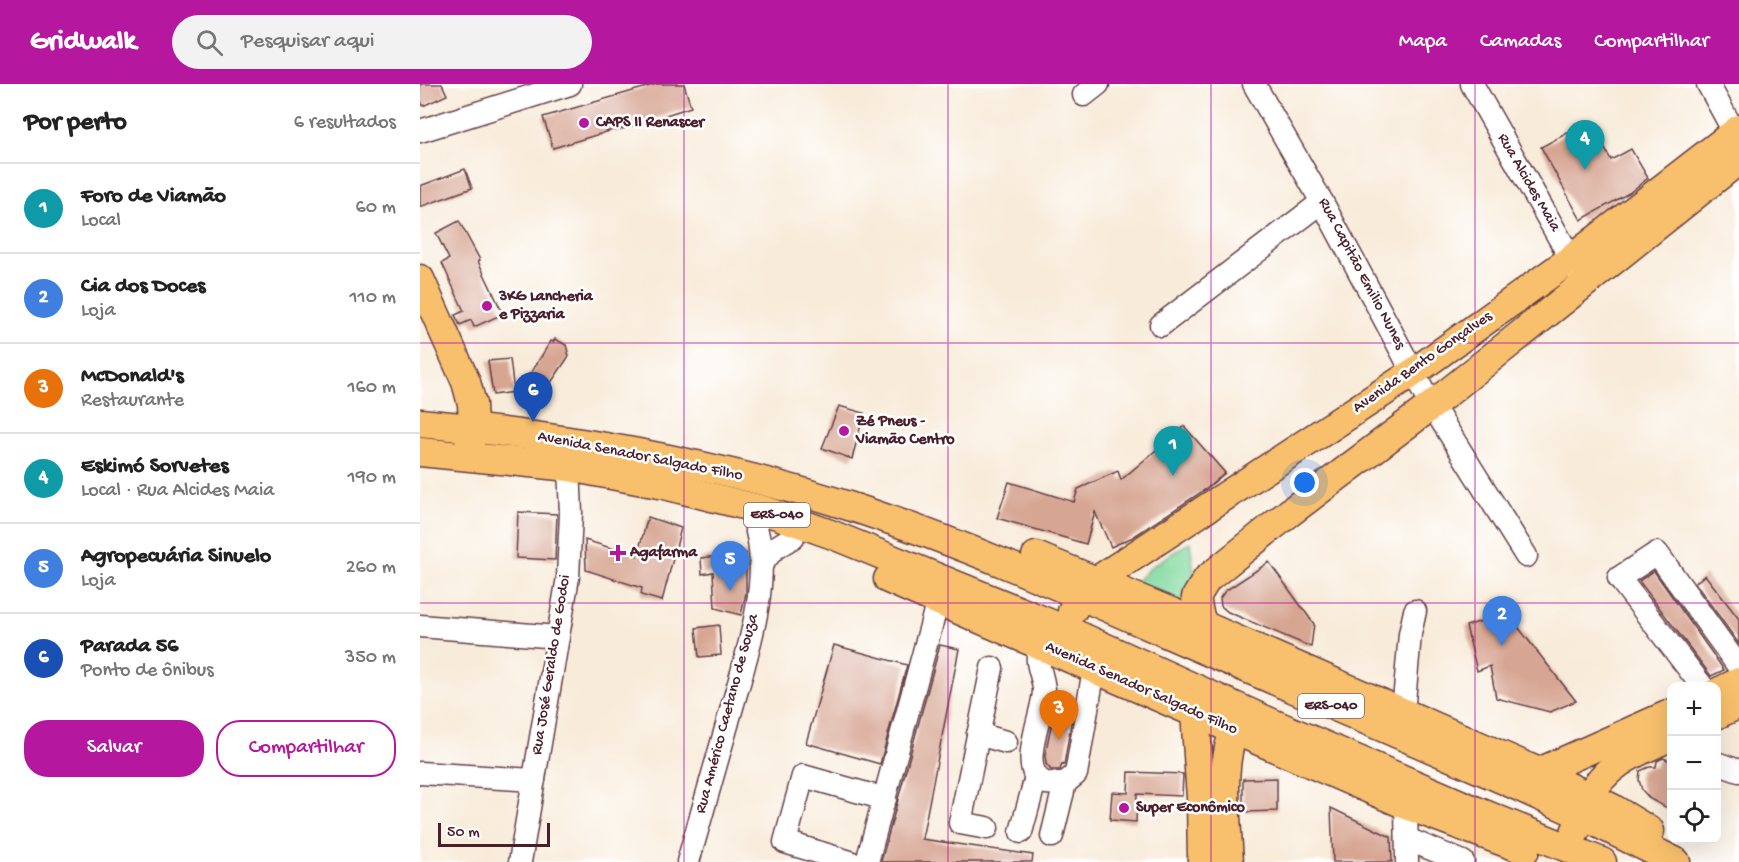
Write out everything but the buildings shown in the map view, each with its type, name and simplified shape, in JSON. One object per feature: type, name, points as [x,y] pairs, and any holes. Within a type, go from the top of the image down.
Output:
[{"type":"main road","name":"Avenida Bento Gonçalves","points":[[1203,625],[1196,597],[1207,579],[1289,513],[1431,406],[1578,271],[1738,141]]},
{"type":"main road","name":"Avenida Bento Gonçalves","points":[[1088,589],[1414,372],[1578,271]]},
{"type":"main road","points":[[420,279],[466,382],[472,404],[472,428],[467,457]]},
{"type":"main road","name":"Avenida Senador Salgado Filho","points":[[420,423],[574,442],[698,464],[854,507],[1088,589],[1203,625],[1539,772],[1585,805],[1676,862]]},
{"type":"main road","name":"Avenida Senador Salgado Filho","points":[[420,452],[569,467],[664,485],[763,510],[1071,632],[1461,804],[1602,862]]},
{"type":"main road","name":"Avenida Senador Salgado Filho","points":[[724,501],[793,537],[1406,805],[1532,853],[1549,853],[1562,845]]},
{"type":"main road","name":"Avenida Senador Salgado Filho","points":[[959,544],[1029,553],[1070,570],[1088,589],[1585,805],[1679,849],[1693,862]]},
{"type":"main road","points":[[1070,570],[1122,565]]},
{"type":"main road","points":[[1088,589],[1071,613],[1071,632],[1079,653],[1091,667]]},
{"type":"main road","points":[[1721,691],[1739,682]]},
{"type":"main road","points":[[1721,713],[1739,704]]},
{"type":"main road","points":[[1195,713],[1229,862]]},
{"type":"main road","points":[[1562,845],[1575,831],[1585,805],[1608,770],[1661,738],[1667,723]]},
{"type":"main road","points":[[1202,862],[1214,798],[1234,731]]},
{"type":"main road","points":[[1539,772],[1661,738]]},
{"type":"street","points":[[420,131],[541,88],[570,84]]},
{"type":"street","name":"Rua Capitão Emilio Nunes","points":[[1254,84],[1322,202],[1431,406],[1526,556]]},
{"type":"street","name":"Rua Alcides Maia","points":[[1472,84],[1578,271]]},
{"type":"street","points":[[1708,84],[1738,141]]},
{"type":"street","points":[[1161,325],[1322,202]]},
{"type":"street","name":"Rua José Geraldo de Godoi","points":[[520,862],[568,577],[571,513],[569,467]]},
{"type":"street","name":"Rua Américo Caetano de Souza","points":[[688,862],[755,623],[761,564],[760,540],[753,518]]},
{"type":"street","points":[[761,564],[775,548],[793,537]]},
{"type":"street","points":[[1698,682],[1619,578],[1657,554],[1739,667]]},
{"type":"street","points":[[867,862],[938,600]]},
{"type":"street","points":[[1402,713],[1410,634],[1415,611]]},
{"type":"street","points":[[420,626],[558,637]]},
{"type":"street","points":[[1021,832],[1036,777],[1030,762],[1044,690],[1036,658],[1040,644]]},
{"type":"street","points":[[1052,836],[1065,783],[1076,774],[1091,667]]},
{"type":"street","points":[[987,828],[960,823],[992,668]]},
{"type":"street","points":[[978,734],[1006,742]]},
{"type":"street","points":[[1721,765],[1739,771]]},
{"type":"street","points":[[420,773],[534,780]]},
{"type":"street","points":[[850,862],[785,842],[803,776],[885,799]]},
{"type":"street","points":[[1036,777],[1047,783],[1065,783]]},
{"type":"street","points":[[1406,805],[1407,862]]},
{"type":"street","points":[[1407,839],[1463,862]]},
{"type":"green space","points":[[1190,542],[1194,574],[1180,608],[1132,586],[1152,566]]},
{"type":"place","name":"CAPS II Renascer","points":[[584,123]]},
{"type":"place","name":"Eskimó Sorvetes","points":[[1585,170]]},
{"type":"place","name":"3KG Lancheria e Pizzaria","points":[[487,306]]},
{"type":"place","name":"Parada 56","points":[[533,422]]},
{"type":"place","name":"Zé Pneus - Viamão Centro","points":[[844,431]]},
{"type":"place","name":"Foro de Viamão","points":[[1173,476]]},
{"type":"place","name":"Agafarma","points":[[618,553]]},
{"type":"place","name":"Agropecuária Sinuelo","points":[[730,591]]},
{"type":"place","name":"Cia dos Doces","points":[[1502,646]]},
{"type":"place","name":"McDonald's","points":[[1059,740]]},
{"type":"place","name":"Super Econômico","points":[[1124,808]]}]
